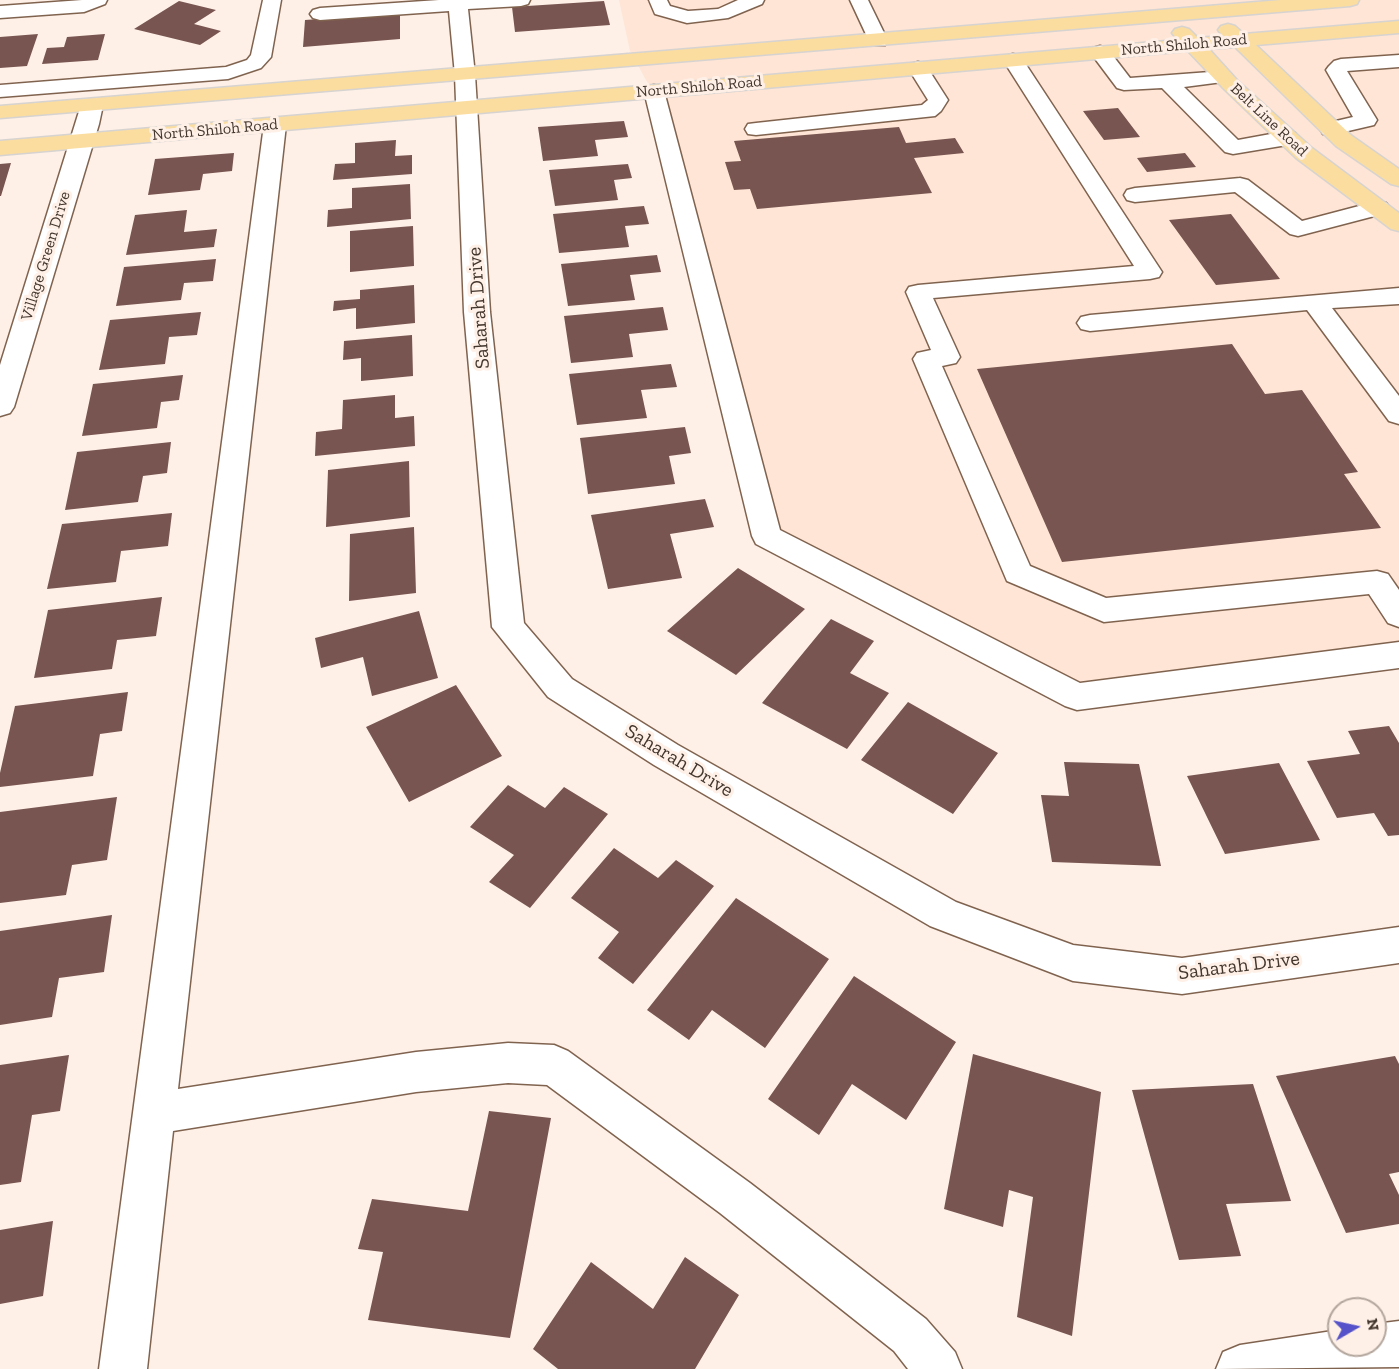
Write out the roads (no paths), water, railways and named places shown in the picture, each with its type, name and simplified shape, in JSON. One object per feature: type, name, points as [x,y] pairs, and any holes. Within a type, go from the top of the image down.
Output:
[{"type":"main road","name":"Belt Line Road","points":[[1153,0],[1223,77],[1287,138],[1399,224]]},
{"type":"main road","name":"North Shiloh Road","points":[[0,112],[1167,17],[1206,6],[1350,0]]},
{"type":"main road","name":"Belt Line Road","points":[[1206,6],[1238,41],[1331,129],[1399,179]]},
{"type":"main road","name":"North Shiloh Road","points":[[0,148],[1399,27]]},
{"type":"street","points":[[0,12],[84,6],[98,0]]},
{"type":"street","points":[[0,91],[228,74],[243,69],[254,64],[261,57],[272,0]]},
{"type":"street","points":[[320,14],[458,2],[521,0]]},
{"type":"street","points":[[658,0],[662,10],[687,17],[721,14],[755,0]]},
{"type":"street","points":[[858,0],[878,40]]},
{"type":"street","name":"Saharah Drive","points":[[458,2],[467,107],[477,312],[508,627],[560,688],[666,755],[943,914],[1073,963],[1182,976],[1399,945]]},
{"type":"street","points":[[1101,52],[1124,84],[1223,77]]},
{"type":"street","points":[[1013,60],[1150,272],[918,292],[947,357],[926,359],[1018,573],[1104,610],[1377,582],[1399,615]]},
{"type":"street","points":[[1331,129],[1366,120],[1336,70],[1341,65],[1399,61]]},
{"type":"street","points":[[756,129],[927,111],[934,107],[938,100],[918,68]]},
{"type":"street","points":[[1167,82],[1233,147],[1287,138]]},
{"type":"street","points":[[654,92],[767,536],[1077,697],[1399,655]]},
{"type":"street","name":"Village Green Drive","points":[[0,407],[92,105]]},
{"type":"street","points":[[123,1369],[275,124]]},
{"type":"street","points":[[1135,195],[1240,185],[1298,229],[1378,208]]},
{"type":"street","points":[[1090,323],[1399,296]]},
{"type":"street","points":[[1314,302],[1399,415]]},
{"type":"street","points":[[155,1113],[416,1072],[508,1063],[554,1065],[735,1198],[910,1335],[938,1369]]},
{"type":"street","points":[[1240,1369],[1399,1344]]}]
